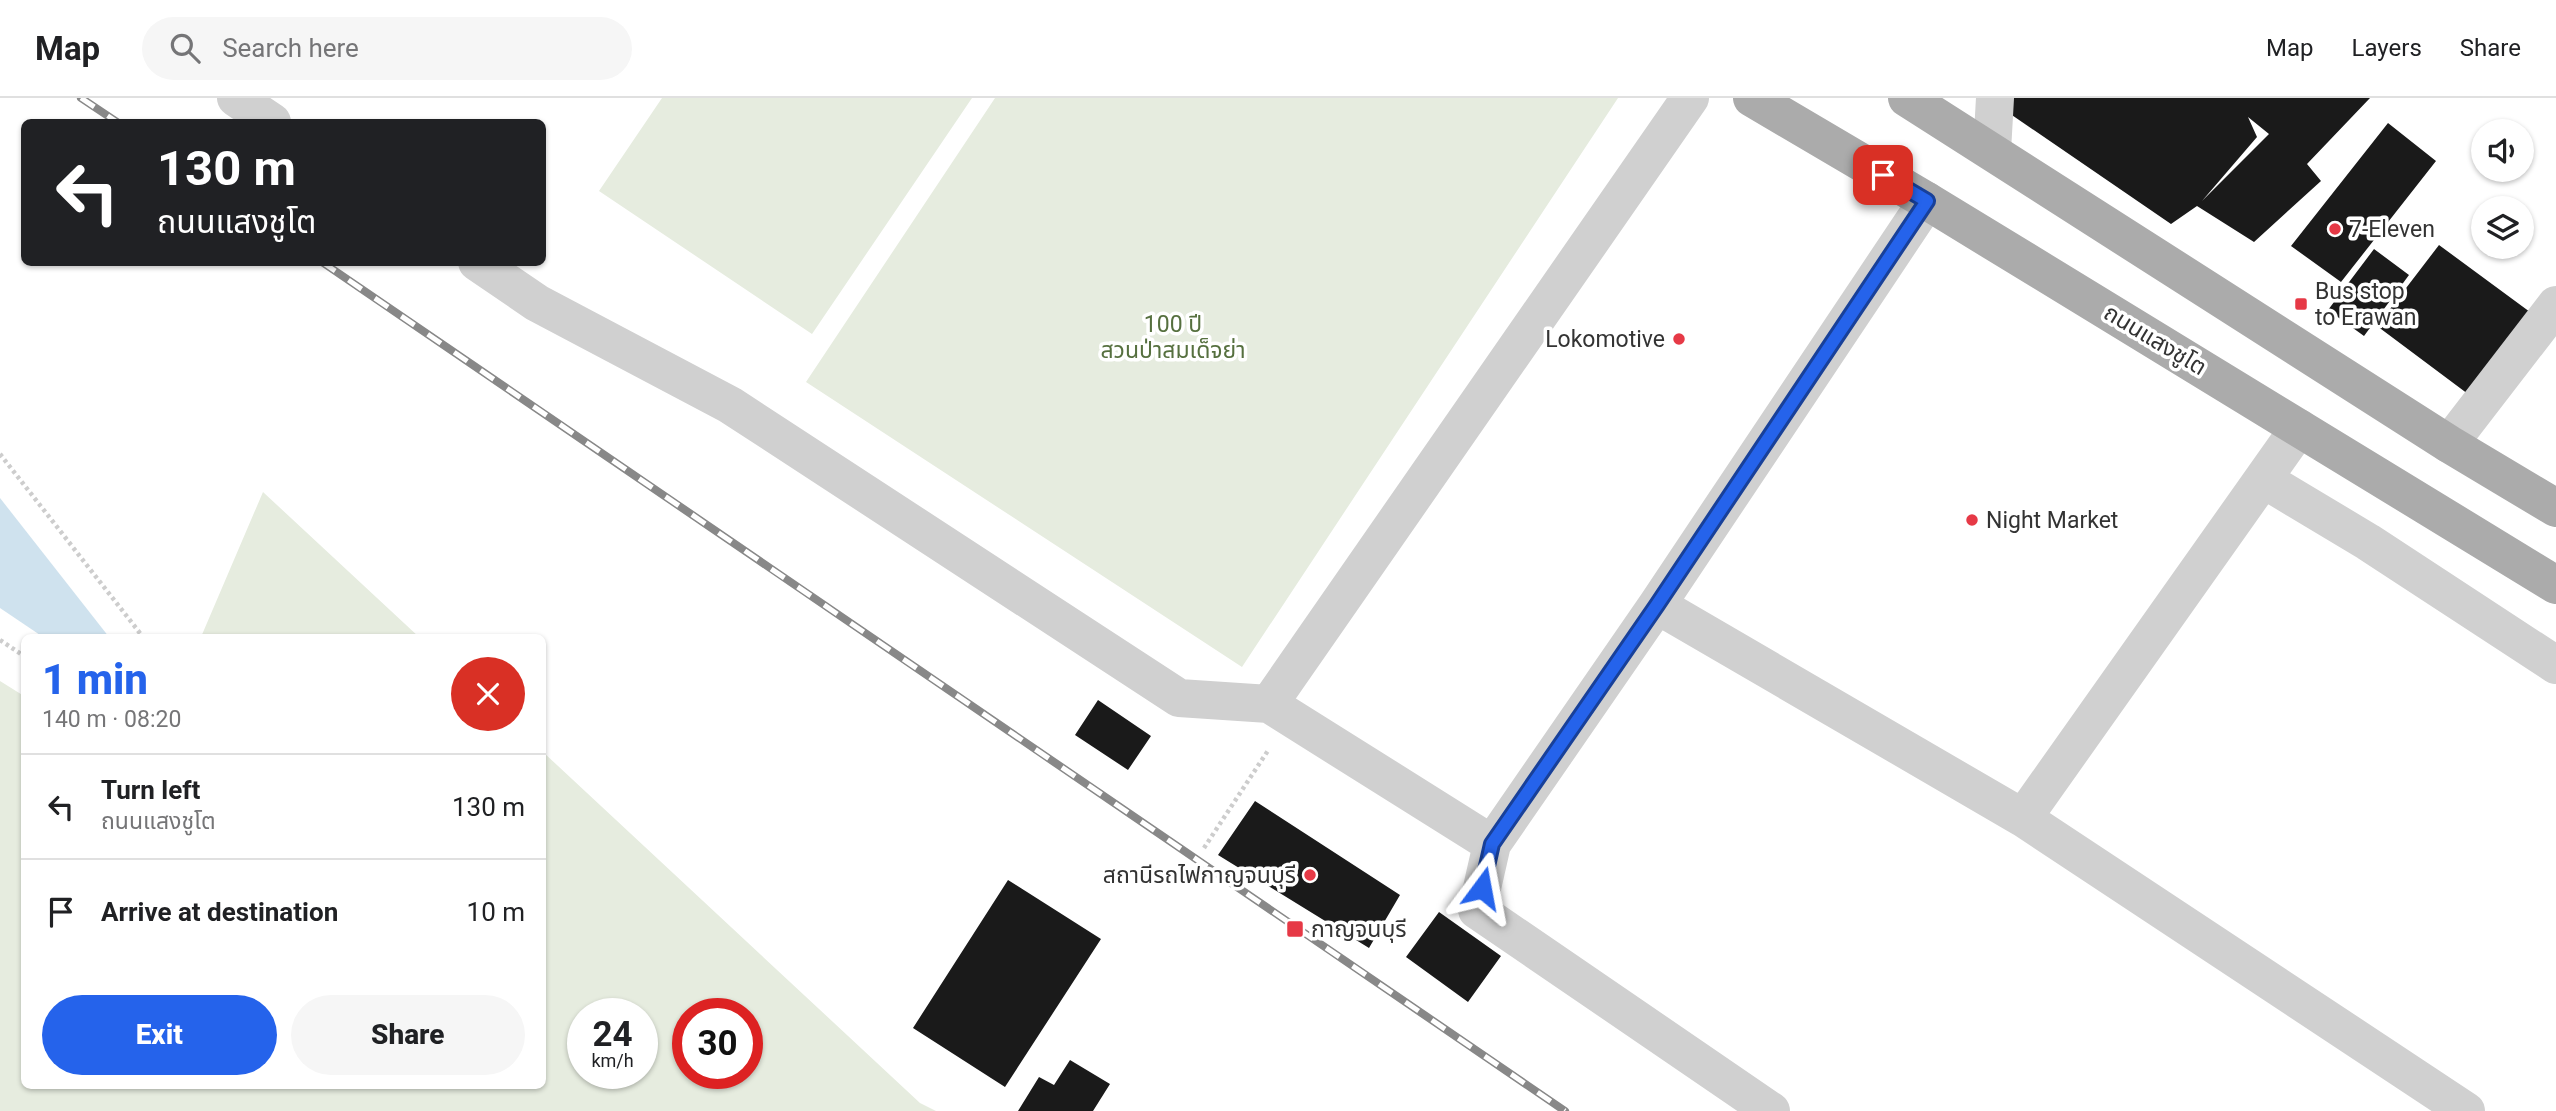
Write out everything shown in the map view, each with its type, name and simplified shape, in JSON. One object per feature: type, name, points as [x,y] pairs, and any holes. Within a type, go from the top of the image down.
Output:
[{"type":"main road","name":"ถนนแสงชูโต","points":[[1752,98],[1927,201],[2556,585]]},
{"type":"main road","points":[[1907,98],[2449,444],[2556,508]]},
{"type":"street","points":[[236,98],[268,119]]},
{"type":"street","points":[[1279,711],[1690,98]]},
{"type":"street","points":[[1992,151],[1995,98]]},
{"type":"street","points":[[1771,1111],[1477,910],[1492,844],[1657,605],[1927,201]]},
{"type":"street","points":[[483,266],[537,303],[730,405],[1179,698],[1279,711],[1492,844]]},
{"type":"street","points":[[2449,444],[2556,305]]},
{"type":"street","points":[[2023,818],[2299,428]]},
{"type":"street","points":[[2263,479],[2368,542],[2556,665]]},
{"type":"street","points":[[1657,605],[2023,818],[2466,1111]]},
{"type":"path","points":[[0,454],[141,634]]},
{"type":"path","points":[[0,640],[21,654]]},
{"type":"path","points":[[1204,848],[1279,711]]},
{"type":"green space","points":[[662,98],[972,98],[812,334],[599,191]]},
{"type":"green space","name":"100 ปี สวนป่าสมเด็จย่า","points":[[995,98],[1618,98],[1242,667],[806,382]]},
{"type":"green space","points":[[263,492],[416,634],[202,634]]},
{"type":"green space","points":[[0,681],[21,694],[21,1089],[546,1089],[546,755],[920,1103],[936,1111],[0,1111]]},
{"type":"water","points":[[0,498],[107,634],[39,634],[0,608]]},
{"type":"building","points":[[2009,98],[2370,98],[2307,164],[2321,181],[2254,242],[2197,206],[2171,224],[2006,111]],"holes":[[[2248,117],[2269,134],[2202,201],[2257,137]]]},
{"type":"building","points":[[2388,123],[2436,161],[2341,282],[2291,246]]},
{"type":"building","points":[[2439,245],[2530,312],[2468,394],[2377,326]]},
{"type":"building","points":[[2374,249],[2409,275],[2364,336],[2328,310]]},
{"type":"building","points":[[1098,700],[1151,736],[1128,770],[1075,735]]},
{"type":"building","name":"สถานีรถไฟกาญจนบุรี","points":[[1255,801],[1400,895],[1369,948],[1218,855]]},
{"type":"building","points":[[1008,880],[1101,939],[1005,1087],[913,1028]]},
{"type":"building","points":[[1439,912],[1501,956],[1468,1002],[1406,957]]},
{"type":"building","points":[[1070,1060],[1110,1084],[1093,1111],[1018,1111],[1039,1077],[1054,1085]]},
{"type":"railway","points":[[81,98],[112,119]]},
{"type":"railway","points":[[328,266],[1565,1111]]},
{"type":"place","name":"7-Eleven","points":[[2335,229]]},
{"type":"place","name":"Bus stop to Erawan","points":[[2301,304]]},
{"type":"place","name":"Lokomotive","points":[[1679,339]]},
{"type":"place","name":"Night Market","points":[[1972,520]]},
{"type":"place","name":"สถานีรถไฟกาญจนบุรี","points":[[1310,875]]},
{"type":"place","name":"กาญจนบุรี","points":[[1295,929]]},
{"type":"route","points":[[1482,888],[1492,844],[1657,605],[1927,201],[1883,175]]}]
